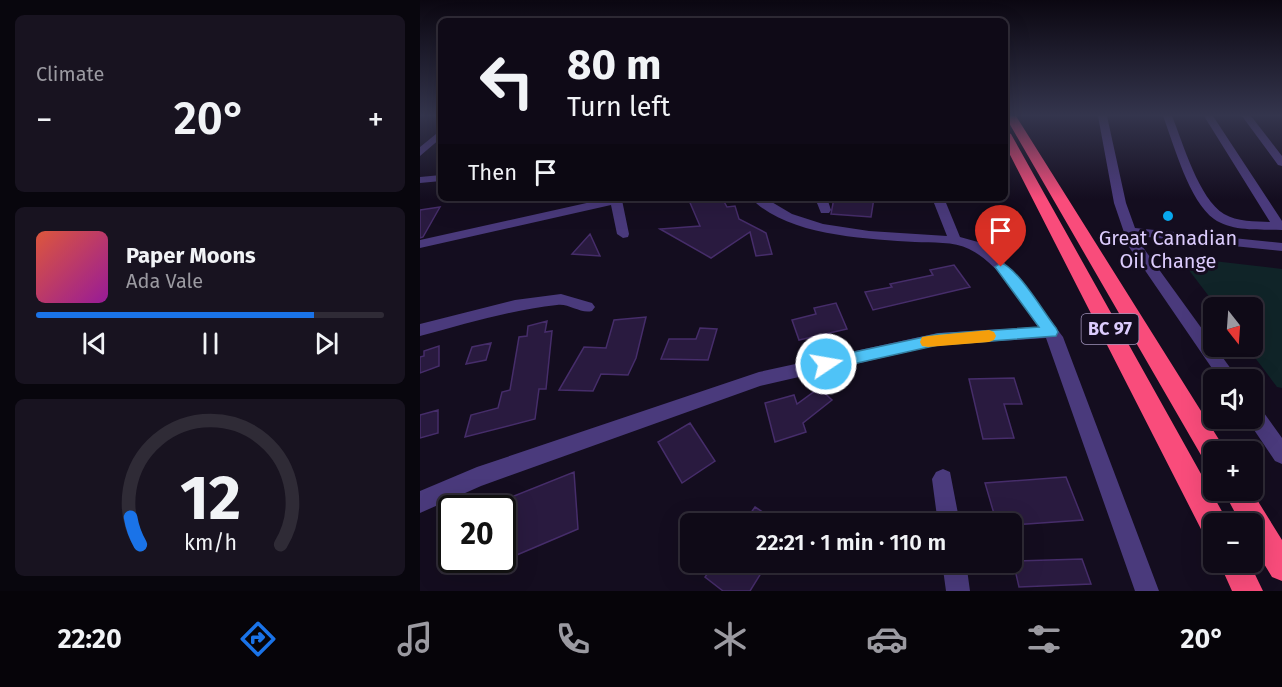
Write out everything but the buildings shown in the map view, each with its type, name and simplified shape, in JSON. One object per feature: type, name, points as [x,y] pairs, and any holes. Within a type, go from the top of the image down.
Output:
[{"type":"highway","name":"BC 97","points":[[1010,144],[1208,513]]},
{"type":"highway","name":"BC 97","points":[[1027,144],[1206,441]]},
{"type":"highway","points":[[1243,501],[1282,567]]},
{"type":"highway","points":[[1239,573],[1248,591]]},
{"type":"street","points":[[1108,144],[1120,203],[1136,247],[1222,369]]},
{"type":"street","points":[[1179,144],[1204,201],[1218,216],[1234,222],[1280,226]]},
{"type":"street","points":[[1226,144],[1280,226]]},
{"type":"street","points":[[1267,144],[1282,164]]},
{"type":"street","points":[[420,180],[438,178]]},
{"type":"street","points":[[420,244],[606,201]]},
{"type":"street","points":[[615,201],[623,234]]},
{"type":"street","points":[[763,201],[788,217],[821,228],[869,235],[955,240],[973,245],[990,256],[1012,279],[1057,341],[1147,591]]},
{"type":"street","points":[[939,201],[955,240]]},
{"type":"street","points":[[1130,231],[1282,247]]},
{"type":"street","points":[[420,330],[515,305],[561,299],[587,307]]},
{"type":"street","points":[[420,502],[477,477],[759,379],[938,339],[1050,332]]},
{"type":"street","points":[[1263,427],[1282,454]]},
{"type":"street","points":[[943,480],[948,513]]},
{"type":"street","points":[[956,573],[958,591]]},
{"type":"green space","points":[[1179,257],[1282,269],[1282,388],[1277,387],[1254,357],[1263,357],[1263,297],[1209,297]]},
{"type":"slow traffic","points":[[928,342],[938,339],[989,336]]},
{"type":"place","name":"Great Canadian Oil Change","points":[[1168,216]]},
{"type":"route","points":[[826,364],[938,339],[1050,332],[1001,267]]}]
